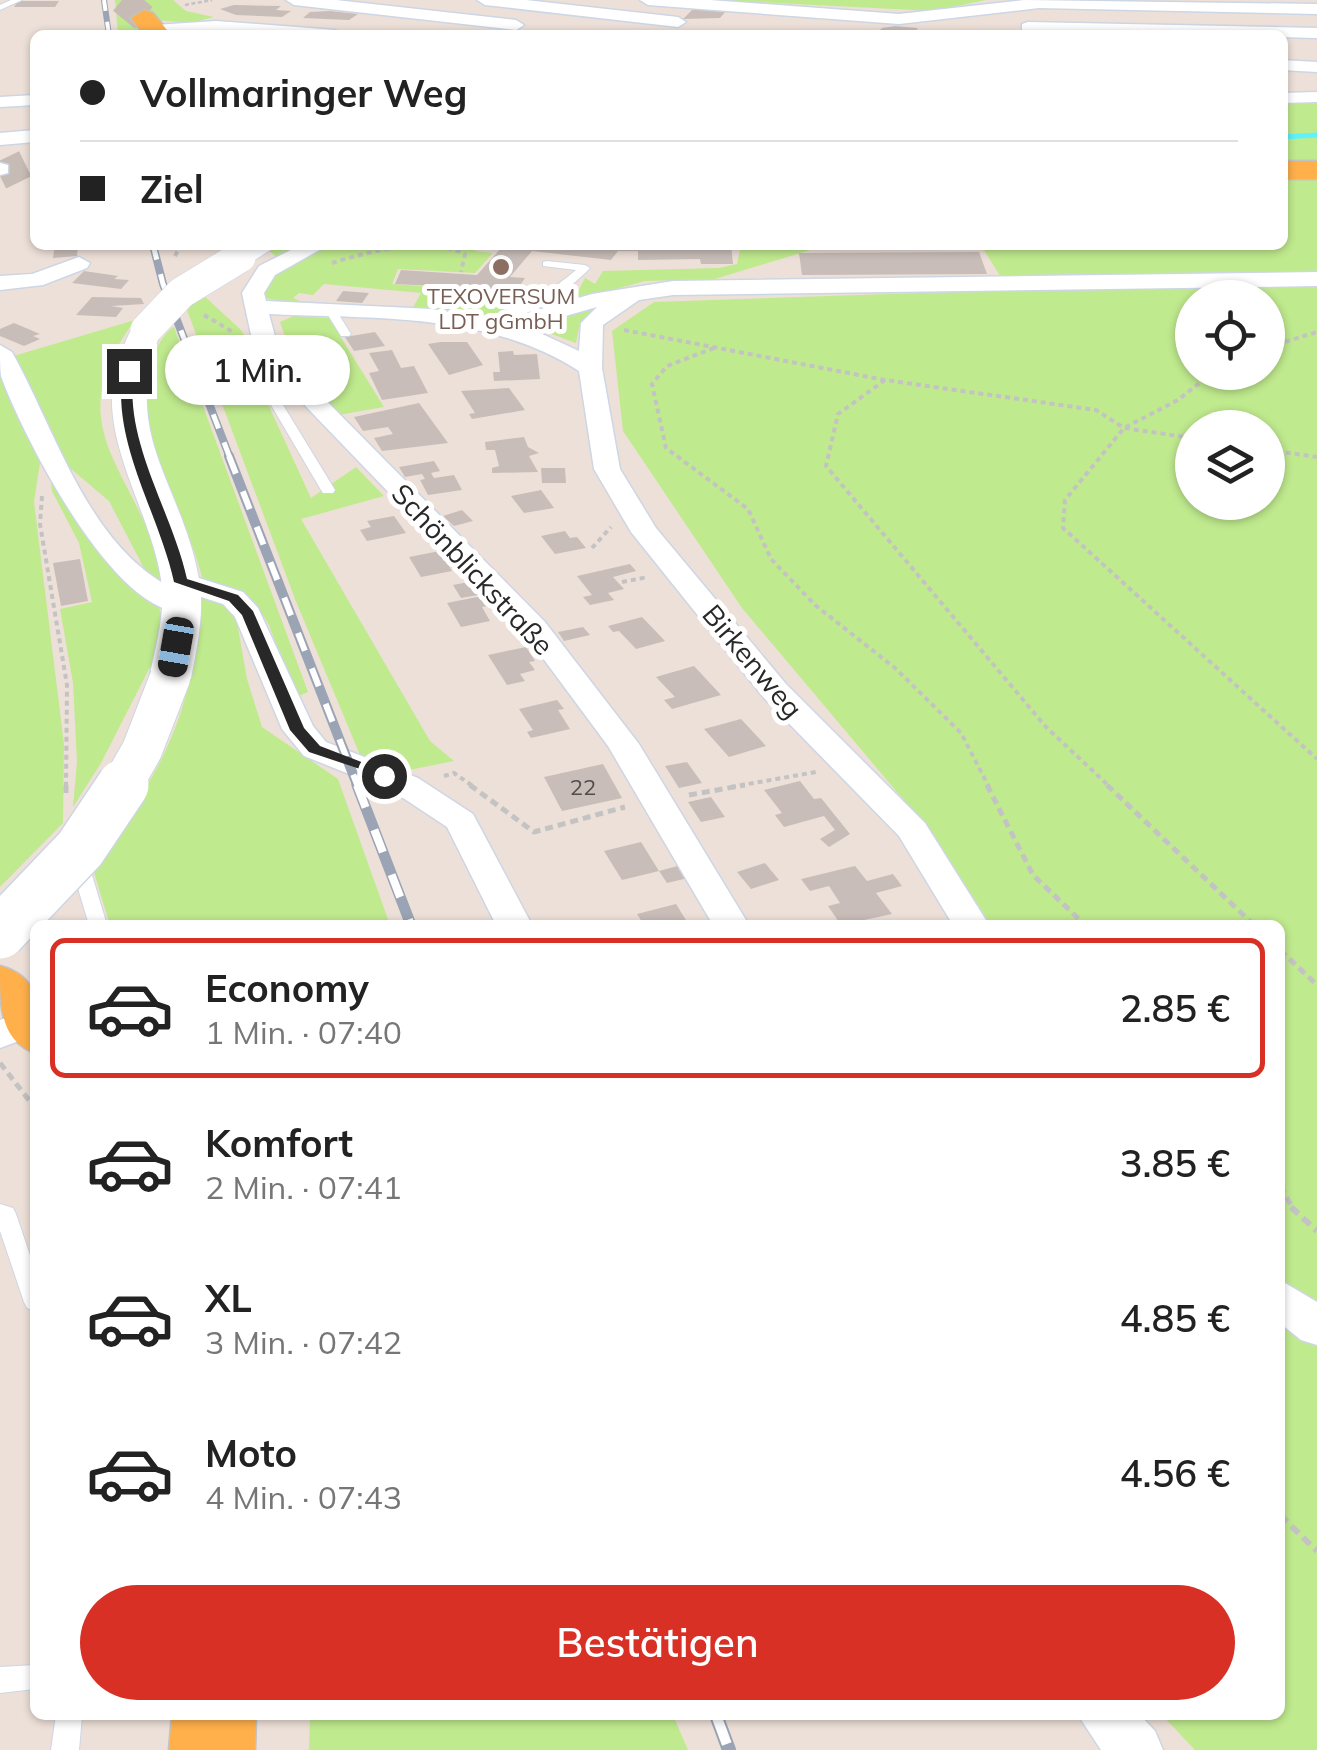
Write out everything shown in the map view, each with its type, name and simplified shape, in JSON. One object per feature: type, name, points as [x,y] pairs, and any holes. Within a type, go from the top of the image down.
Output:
[{"type":"main road","points":[[1288,158],[1317,158]]},
{"type":"main road","points":[[1288,170],[1317,170]]},
{"type":"main road","points":[[0,933],[70,859],[132,773],[158,719],[170,678],[168,591],[173,546],[130,431],[124,396],[135,349],[146,330],[180,293],[254,261]]},
{"type":"main road","points":[[212,1750],[214,1720]]},
{"type":"street","points":[[294,0],[536,27]]},
{"type":"street","points":[[485,0],[690,23]]},
{"type":"street","points":[[648,0],[899,19],[1039,3],[1317,8]]},
{"type":"street","points":[[183,5],[213,7]]},
{"type":"street","points":[[978,24],[1204,30]]},
{"type":"street","points":[[153,28],[216,26],[269,30]]},
{"type":"street","points":[[1288,32],[1317,33]]},
{"type":"street","points":[[1288,66],[1317,66]]},
{"type":"street","points":[[1288,98],[1317,97]]},
{"type":"street","points":[[0,138],[30,136]]},
{"type":"street","points":[[254,261],[288,257],[305,250]]},
{"type":"street","name":"Schönblickstraße","points":[[254,261],[253,292],[265,344],[296,386],[535,628],[622,744],[729,920]]},
{"type":"street","points":[[0,285],[35,280],[79,263]]},
{"type":"street","points":[[507,326],[592,301],[736,286],[964,279],[1317,279]]},
{"type":"street","points":[[0,285],[72,295]]},
{"type":"street","points":[[592,323],[611,306],[638,294]]},
{"type":"street","points":[[257,307],[507,326],[548,339],[590,368]]},
{"type":"street","name":"Birkenweg","points":[[592,323],[590,368],[607,468],[645,532],[775,691],[913,830],[969,920]]},
{"type":"street","points":[[0,352],[24,391],[52,460],[105,540],[168,591],[233,598],[248,614],[298,730],[315,749],[406,784],[461,820],[511,920]]},
{"type":"street","points":[[1285,1302],[1317,1327]]},
{"type":"street","points":[[1109,1720],[1136,1750]]},
{"type":"lane","points":[[0,8],[18,0]]},
{"type":"lane","points":[[479,322],[521,314],[545,304],[585,268],[548,264]]},
{"type":"lane","points":[[332,312],[344,334]]},
{"type":"lane","points":[[296,386],[270,393],[328,490]]},
{"type":"lane","points":[[83,875],[96,920]]},
{"type":"lane","points":[[0,1212],[5,1214],[30,1287]]},
{"type":"lane","points":[[0,1680],[30,1677]]},
{"type":"lane","points":[[65,1750],[68,1720]]},
{"type":"path","points":[[183,5],[213,7]]},
{"type":"path","points":[[175,256],[178,250]]},
{"type":"path","points":[[254,261],[303,282],[335,262],[406,250]]},
{"type":"path","points":[[461,250],[465,254],[461,272]]},
{"type":"path","points":[[592,323],[885,380],[1096,410],[1124,428],[1175,436]]},
{"type":"path","points":[[1285,342],[1317,332]]},
{"type":"path","points":[[714,348],[667,366],[652,384],[666,448],[748,508],[772,558],[815,605],[895,668],[961,733],[1033,875],[1080,920]]},
{"type":"path","points":[[885,380],[838,414],[826,466],[1046,727],[1249,920]]},
{"type":"path","points":[[1190,390],[1124,428],[1066,500],[1062,528],[1317,759]]},
{"type":"path","points":[[1285,453],[1317,458]]},
{"type":"path","points":[[52,460],[43,482],[40,524],[67,685],[66,795]]},
{"type":"path","points":[[1285,955],[1317,985]]},
{"type":"path","points":[[13,1028],[30,1090]]},
{"type":"path","points":[[1285,1197],[1317,1231]]},
{"type":"path","points":[[1285,1520],[1317,1551]]},
{"type":"green space","points":[[115,0],[173,0],[186,11],[214,17],[191,23],[157,20],[150,30],[118,30]]},
{"type":"green space","points":[[715,0],[986,0],[933,11]]},
{"type":"green space","points":[[1317,94],[1317,1750],[1195,1750],[1167,1720],[1285,1720],[1285,920],[988,920],[934,836],[742,608],[623,431],[612,331],[654,302],[1009,290],[984,250],[1288,250],[1288,95]]},
{"type":"green space","points":[[268,250],[475,250],[493,253],[475,273],[398,269],[392,284],[539,297],[499,315],[410,313],[421,293],[324,284],[313,295],[299,293],[293,298],[311,306],[264,298],[264,285],[285,264]]},
{"type":"green space","points":[[740,250],[811,250],[715,279],[645,281],[573,301],[585,278],[595,284],[603,271],[719,268],[737,264]]},
{"type":"green space","points":[[202,294],[240,329],[261,359],[261,389],[311,498],[356,467],[384,496],[301,519],[430,741],[454,761],[404,771],[360,755],[295,599],[187,310]]},
{"type":"green space","points":[[599,306],[580,322],[576,343],[530,326]]},
{"type":"green space","points":[[294,316],[329,318],[384,407],[338,415],[296,369],[280,322]]},
{"type":"green space","points":[[135,320],[111,359],[101,393],[102,424],[110,452],[152,543],[162,581],[148,576],[109,501],[58,458],[40,463],[34,502],[64,744],[63,823],[0,887],[0,360]]},
{"type":"green space","points":[[174,327],[308,692],[296,697],[269,625],[256,604],[202,578],[159,465],[144,405],[145,377],[155,351]]},
{"type":"green space","points":[[50,474],[137,592],[159,608],[163,617],[155,666],[149,669],[101,763],[73,807],[77,762],[73,683],[60,609],[92,602],[79,543],[52,491]]},
{"type":"green space","points":[[200,593],[235,611],[247,679],[262,727],[338,779],[388,920],[108,920],[92,866],[138,799],[171,739],[191,674]]},
{"type":"green space","points":[[310,1720],[675,1720],[688,1750],[309,1750]]},
{"type":"building","points":[[18,1],[59,1],[55,7],[14,7]]},
{"type":"building","points":[[234,5],[281,6],[276,10],[291,11],[282,17],[236,15],[220,9]]},
{"type":"building","points":[[693,9],[726,11],[720,18],[683,19]]},
{"type":"building","points":[[310,12],[358,14],[349,20],[303,18]]},
{"type":"building","points":[[895,26],[918,28],[880,30]]},
{"type":"building","points":[[54,250],[78,250],[77,256],[53,258]]},
{"type":"building","name":"TEXOVERSUM LDT gGmbH","points":[[499,250],[732,250],[733,264],[701,264],[700,259],[638,260],[638,251],[618,251],[611,260],[532,251],[510,277],[525,278],[517,290],[395,284],[401,270],[477,275]]},
{"type":"building","points":[[979,252],[987,274],[802,275],[799,253]]},
{"type":"building","points":[[84,271],[129,280],[121,289],[72,283]]},
{"type":"building","points":[[343,291],[369,293],[362,303],[336,301]]},
{"type":"building","points":[[92,297],[141,298],[144,304],[111,306],[123,308],[116,317],[76,315]]},
{"type":"building","points":[[14,323],[40,334],[33,336],[40,339],[24,346],[0,336],[0,329]]},
{"type":"building","points":[[375,332],[385,346],[354,351],[345,337]]},
{"type":"building","points":[[467,342],[483,365],[449,375],[428,344]]},
{"type":"building","points":[[392,350],[401,368],[414,366],[428,393],[382,400],[369,373],[379,371],[369,353]]},
{"type":"building","points":[[513,351],[514,355],[537,354],[540,379],[494,381],[493,372],[500,372],[498,352]]},
{"type":"building","points":[[509,388],[525,410],[472,419],[469,414],[475,413],[461,391]]},
{"type":"building","points":[[419,403],[448,443],[382,451],[374,438],[393,434],[388,427],[363,431],[354,417]]},
{"type":"building","points":[[524,437],[528,447],[539,453],[529,456],[538,472],[492,473],[492,468],[499,466],[495,450],[486,450],[485,442]]},
{"type":"building","points":[[434,461],[440,471],[431,473],[434,478],[454,475],[462,490],[428,495],[420,480],[425,479],[422,474],[405,477],[399,467]]},
{"type":"building","points":[[541,468],[565,468],[566,483],[542,483]]},
{"type":"building","points":[[541,490],[554,508],[524,513],[511,496]]},
{"type":"building","points":[[462,510],[473,521],[454,526],[443,516]]},
{"type":"building","points":[[394,516],[406,533],[367,541],[360,530],[371,527],[367,521]]},
{"type":"building","points":[[565,531],[586,548],[555,554],[541,536]]},
{"type":"building","points":[[440,551],[452,571],[421,577],[409,557]]},
{"type":"building","points":[[80,559],[88,601],[61,606],[53,563]]},
{"type":"building","points":[[630,564],[636,571],[613,577],[624,589],[608,593],[614,600],[590,605],[583,597],[592,595],[577,576]]},
{"type":"building","points":[[469,582],[478,595],[461,598],[453,585]]},
{"type":"building","points":[[482,596],[488,606],[482,607],[490,621],[461,627],[447,603]]},
{"type":"building","points":[[642,617],[665,641],[636,649],[619,631],[613,632],[608,626]]},
{"type":"building","points":[[583,627],[590,635],[564,641],[558,632]]},
{"type":"building","points":[[526,647],[535,661],[529,662],[535,670],[520,674],[525,681],[507,685],[488,655]]},
{"type":"building","points":[[694,666],[721,695],[672,709],[664,700],[675,697],[656,677]]},
{"type":"building","points":[[557,700],[564,709],[558,710],[570,729],[531,738],[527,732],[533,730],[519,709]]},
{"type":"building","points":[[741,719],[766,746],[729,757],[704,729]]},
{"type":"building","points":[[687,762],[702,783],[679,788],[665,766]]},
{"type":"building","points":[[603,764],[622,798],[562,811],[544,777]]},
{"type":"building","points":[[800,781],[814,799],[821,798],[850,834],[829,847],[820,839],[835,830],[824,816],[784,827],[775,815],[782,813],[764,790]]},
{"type":"building","points":[[711,797],[725,817],[701,822],[688,802]]},
{"type":"building","points":[[641,842],[659,871],[622,880],[604,851]]},
{"type":"building","points":[[765,863],[779,880],[751,889],[737,872]]},
{"type":"building","points":[[685,864],[692,877],[667,883],[659,871]]},
{"type":"building","points":[[855,866],[867,881],[893,874],[902,886],[876,893],[892,914],[838,920],[828,906],[840,903],[829,886],[810,891],[801,879]]},
{"type":"building","points":[[676,904],[686,920],[641,920],[637,914]]},
{"type":"waterway","points":[[1288,137],[1317,135]]},
{"type":"tunnel","points":[[122,0],[144,18]]},
{"type":"tunnel","points":[[0,176],[30,161]]},
{"type":"railway","points":[[104,0],[108,30]]},
{"type":"railway","points":[[154,250],[163,284],[230,458]]},
{"type":"railway","points":[[229,456],[358,787]]},
{"type":"railway","points":[[357,785],[409,920]]},
{"type":"railway","points":[[718,1720],[729,1750]]},
{"type":"place","name":"TEXOVERSUM LDT gGmbH","points":[[501,267]]},
{"type":"route","points":[[129,371],[124,396],[130,431],[173,546],[180,582],[233,598],[248,614],[298,730],[315,749],[384,776]]}]
